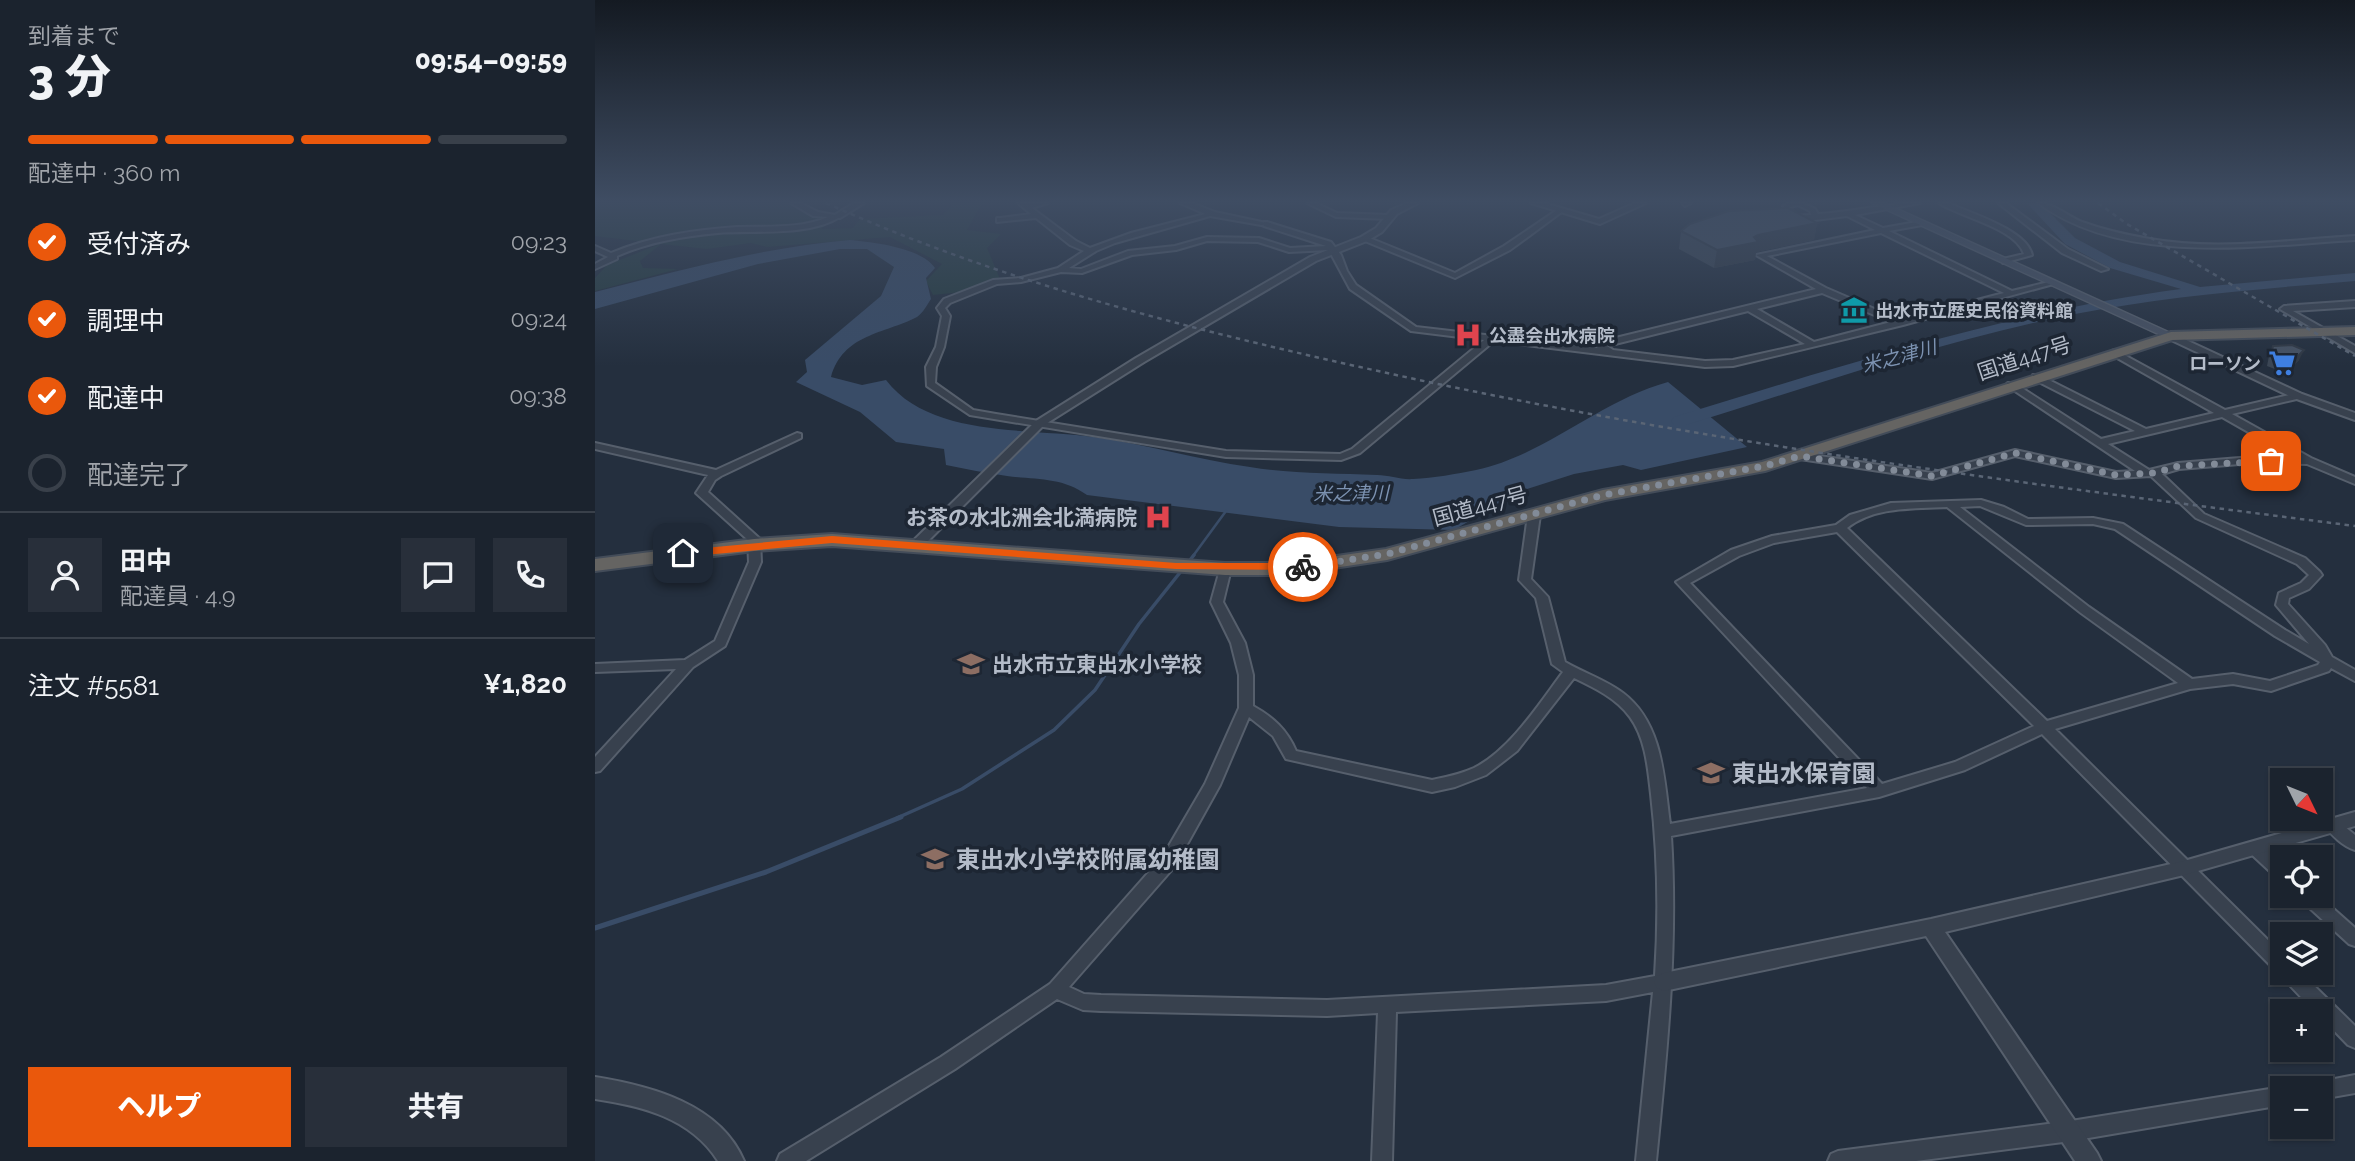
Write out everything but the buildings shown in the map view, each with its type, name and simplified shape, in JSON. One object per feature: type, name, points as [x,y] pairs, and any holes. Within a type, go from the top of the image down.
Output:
[{"type":"highway","name":"国道447号","points":[[595,565],[754,545],[832,540],[917,544],[1225,569],[1287,569],[1334,563],[1387,554],[1603,495],[1765,466],[1926,416],[2011,385],[2115,353],[2166,333],[2355,331]]},
{"type":"main road","points":[[1997,257],[2166,333]]},
{"type":"street","points":[[595,267],[612,260],[612,257]]},
{"type":"street","points":[[1061,270],[1080,257]]},
{"type":"street","points":[[1120,257],[1082,271],[1061,270],[1021,280],[996,282],[947,301],[941,308],[946,316],[940,347],[929,377],[933,388],[970,412],[1226,454],[1341,457],[1356,451],[1491,339]]},
{"type":"street","points":[[917,544],[1039,423],[1140,360],[1317,257]]},
{"type":"street","points":[[1336,257],[1353,287],[1414,329],[1718,365],[1813,345],[2055,284]]},
{"type":"street","points":[[1409,257],[1455,276],[1490,257]]},
{"type":"street","points":[[1764,257],[1823,290],[1900,323]]},
{"type":"street","points":[[1935,257],[2012,294]]},
{"type":"street","points":[[2006,261],[2018,257]]},
{"type":"street","points":[[2078,257],[2104,269]]},
{"type":"street","points":[[1611,353],[1598,345],[1823,290]]},
{"type":"street","points":[[2355,304],[2284,309],[2355,350]]},
{"type":"street","points":[[1748,307],[1813,345]]},
{"type":"street","points":[[2166,333],[2298,396],[2355,417]]},
{"type":"street","points":[[2115,353],[2221,415],[2284,445],[2309,461],[2355,479]]},
{"type":"street","points":[[2036,377],[2145,432]]},
{"type":"street","points":[[1665,831],[1879,791],[1960,766],[2044,727],[2189,684],[2233,678],[2271,686],[2324,668],[2327,660],[2321,648],[2282,605],[2283,596],[2305,586],[2316,575],[2313,569],[2301,561],[2200,516],[2150,473],[2011,385]]},
{"type":"street","points":[[2102,442],[2298,396]]},
{"type":"street","points":[[595,767],[688,664],[720,643],[755,562],[754,539],[702,493],[711,478],[797,436]]},
{"type":"street","points":[[595,446],[717,474]]},
{"type":"street","points":[[1800,456],[1932,476],[2015,453],[2116,475],[2150,473],[2178,466],[2252,460],[2309,461]]},
{"type":"street","points":[[1879,791],[1682,582],[1735,553],[1772,540],[1840,528],[1853,517],[1891,506],[1981,503],[2026,522],[2093,521],[2119,526],[2280,634],[2355,676]]},
{"type":"street","points":[[1952,506],[2085,610],[2189,684]]},
{"type":"street","points":[[1534,515],[1525,580],[1542,597],[1559,664],[1615,692],[1634,712],[1650,741],[1665,831],[1664,982],[1646,1161]]},
{"type":"street","points":[[1840,528],[2044,727],[2270,954]]},
{"type":"street","points":[[787,1161],[948,1063],[1056,990],[1170,861],[1212,785],[1246,708],[1246,675],[1238,643],[1217,602],[1225,569]]},
{"type":"street","points":[[595,668],[688,664]]},
{"type":"street","points":[[1246,708],[1273,724],[1283,736],[1291,755],[1432,786],[1481,771],[1512,747],[1571,672]]},
{"type":"street","points":[[2333,825],[2355,819]]},
{"type":"street","points":[[2333,825],[2355,844]]},
{"type":"street","points":[[1056,990],[1083,1002],[1225,1008],[1387,1005],[1607,993],[1931,927],[2184,868],[2313,831]]},
{"type":"street","points":[[2255,848],[2270,861]]},
{"type":"street","points":[[2321,908],[2355,939]]},
{"type":"street","points":[[1931,927],[2089,1161]]},
{"type":"street","points":[[2301,985],[2355,1039]]},
{"type":"street","points":[[1382,1161],[1387,1005]]},
{"type":"street","points":[[2333,1088],[2355,1084]]},
{"type":"street","points":[[595,1088],[623,1091],[677,1109],[708,1132],[731,1161]]},
{"type":"street","points":[[1838,1161],[2071,1131],[2270,1098]]},
{"type":"green space","points":[[627,257],[645,257],[640,261],[643,268],[678,269],[595,291],[595,278],[607,265]]},
{"type":"green space","points":[[929,257],[991,257],[1000,279],[962,292],[933,295],[926,281],[942,264]]},
{"type":"water","points":[[738,257],[795,257],[758,264],[595,309],[595,292]]},
{"type":"water","points":[[879,257],[923,257],[929,261],[935,268],[926,278],[931,299],[917,317],[855,344],[837,363],[831,377],[862,385],[886,380],[905,399],[928,412],[954,421],[983,427],[1094,437],[1266,469],[1413,479],[1461,473],[1502,463],[1526,453],[1619,402],[1668,382],[1747,447],[1641,470],[1623,465],[1574,474],[1518,492],[1454,530],[1339,527],[1087,495],[1059,482],[946,465],[944,449],[896,442],[860,412],[796,382],[807,372],[805,360],[881,296],[894,267]]},
{"type":"waterway","points":[[2100,257],[2115,265],[2194,289]]},
{"type":"waterway","name":"米之津川","points":[[1680,421],[1876,360],[2025,320],[2180,294],[2355,277]]},
{"type":"waterway","points":[[1193,556],[1226,511]]},
{"type":"waterway","points":[[897,818],[962,789],[1054,730],[1095,690],[1139,624],[1194,555]]},
{"type":"waterway","points":[[595,928],[766,872],[901,817]]},
{"type":"railway","points":[[962,257],[1089,298],[1223,335],[1360,367],[1607,417],[1856,458],[2355,526]]},
{"type":"railway","points":[[2184,257],[2355,356]]},
{"type":"way so far","points":[[1303,567],[1387,554],[1603,495],[1765,466],[1800,456],[1932,476],[2015,453],[2116,475],[2154,473],[2178,466],[2271,461]]},
{"type":"place","name":"出水市立歴史民俗資料館","points":[[1854,310]]},
{"type":"place","name":"公盡会出水病院","points":[[1468,335]]},
{"type":"place","name":"ローソン","points":[[2282,363]]},
{"type":"place","name":"お茶の水北洲会北満病院","points":[[1158,517]]},
{"type":"place","name":"出水市立東出水小学校","points":[[971,664]]},
{"type":"place","name":"東出水保育園","points":[[1711,773]]},
{"type":"place","name":"東出水小学校附属幼稚園","points":[[935,859]]},
{"type":"route","points":[[683,553],[784,542],[832,540],[917,544],[1225,569],[1303,567]]}]
